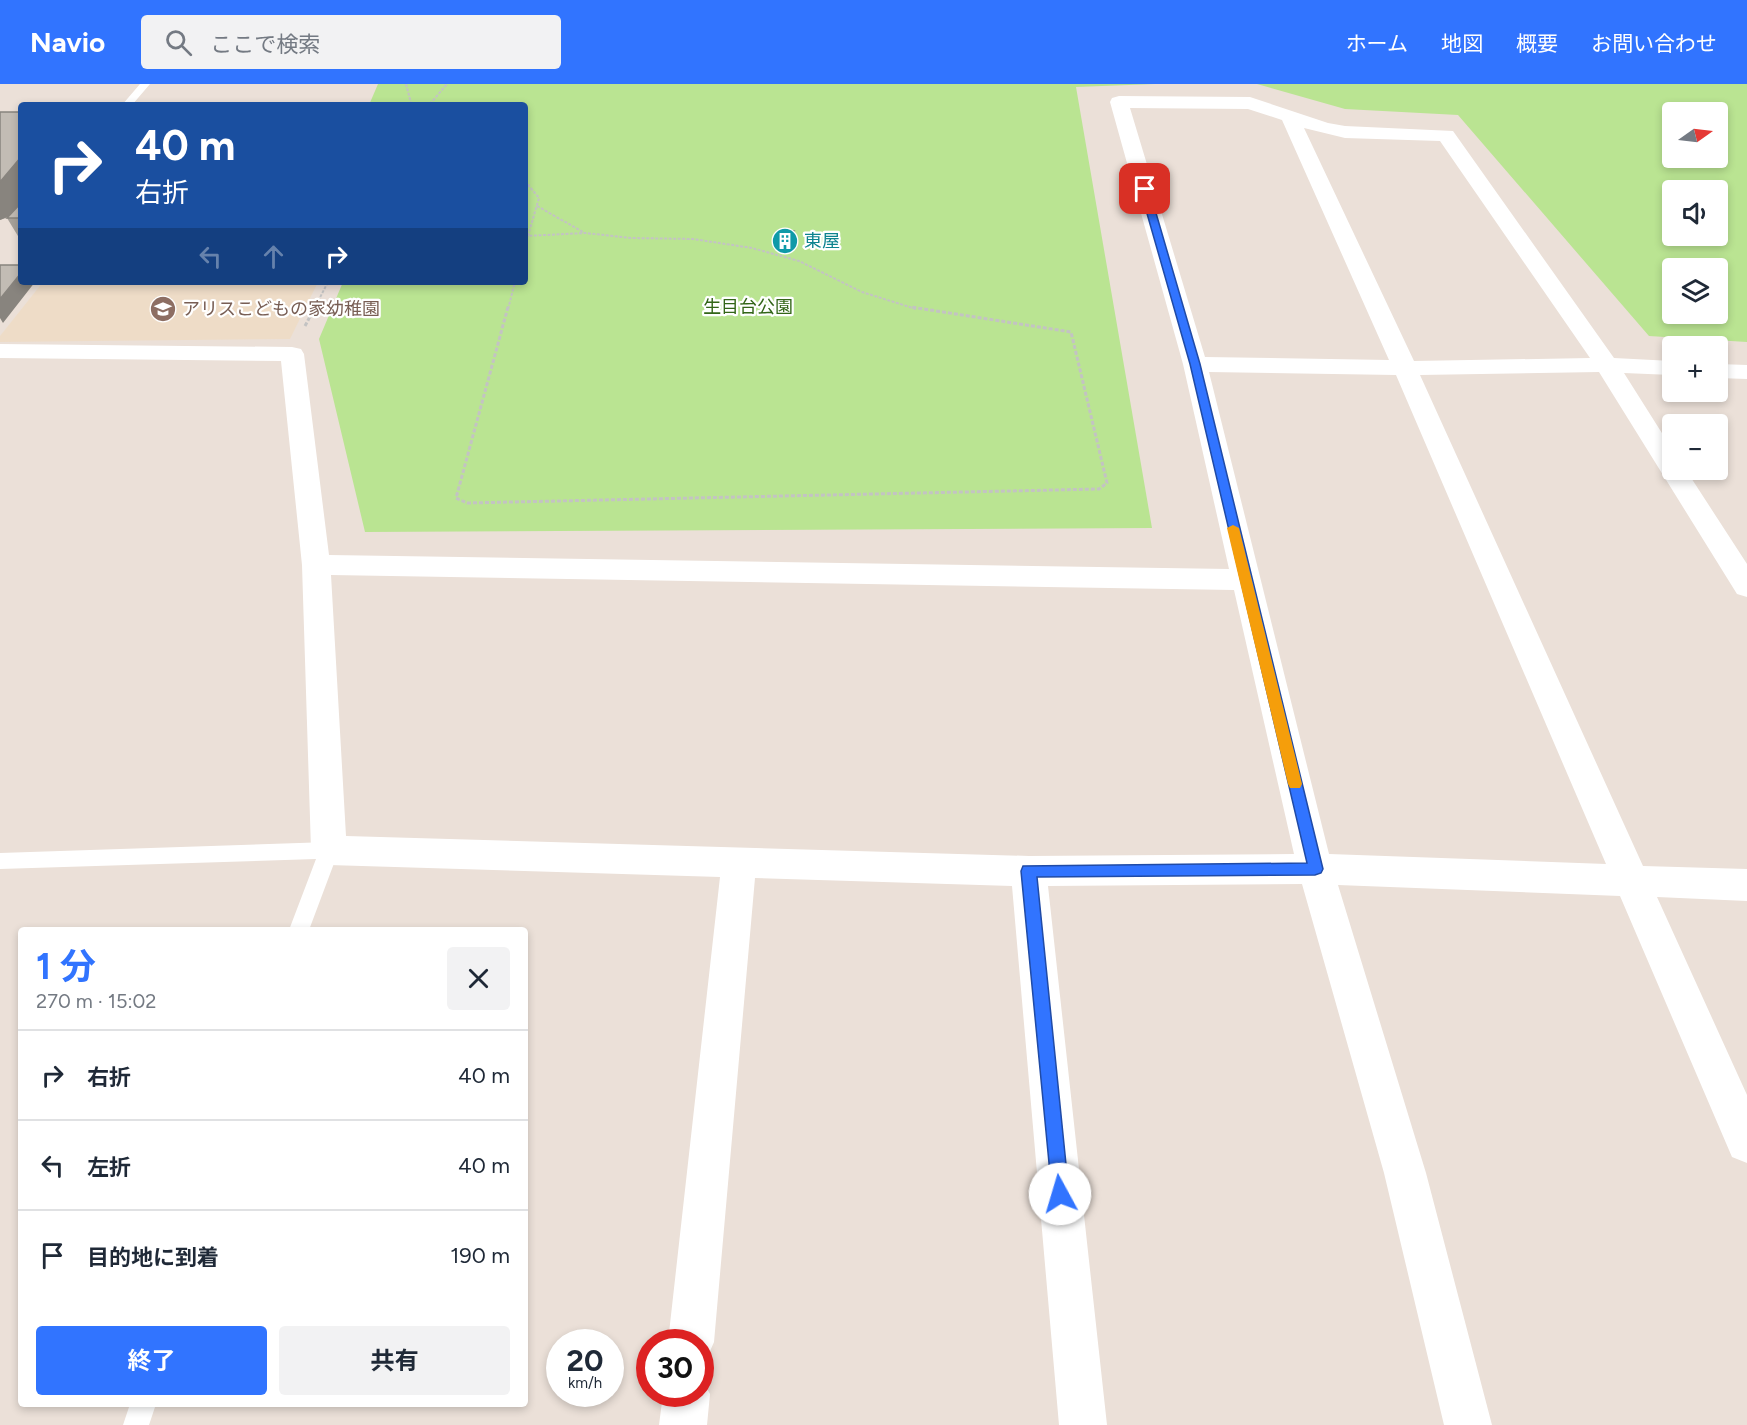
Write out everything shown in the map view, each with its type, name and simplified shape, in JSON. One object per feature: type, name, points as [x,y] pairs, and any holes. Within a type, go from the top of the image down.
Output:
[{"type":"street","points":[[1468,1425],[1405,1173],[1315,869],[1195,364],[1119,102],[1250,103],[1345,132],[1446,135],[1607,365],[1662,452]]},
{"type":"street","points":[[1290,117],[1405,368],[1747,1142]]},
{"type":"street","points":[[0,351],[291,354],[316,565],[329,850],[1029,871],[1315,869],[1747,885]]},
{"type":"street","points":[[1195,364],[1405,368],[1607,365],[1662,368]]},
{"type":"street","points":[[1728,371],[1747,372]]},
{"type":"street","points":[[1680,480],[1747,587]]},
{"type":"street","points":[[316,565],[1245,580]]},
{"type":"street","points":[[692,1329],[739,864]]},
{"type":"street","points":[[1029,871],[1083,1425]]},
{"type":"street","points":[[683,1425],[685,1407]]},
{"type":"lane","points":[[130,102],[145,84]]},
{"type":"lane","points":[[0,861],[329,850],[300,927]]},
{"type":"lane","points":[[136,1425],[142,1407]]},
{"type":"path","points":[[406,84],[411,102]]},
{"type":"path","points":[[432,102],[447,84]]},
{"type":"path","points":[[528,185],[539,198],[528,231]]},
{"type":"path","points":[[537,206],[585,233]]},
{"type":"path","points":[[514,285],[456,498],[467,503],[1099,489],[1107,483],[1071,332],[919,310],[862,292],[799,261],[752,248],[693,239],[631,238],[585,233],[550,232],[528,236]]},
{"type":"path","points":[[291,354],[326,285]]},
{"type":"shaded area","name":"アリスこどもの家幼稚園","points":[[41,285],[317,285],[290,339],[0,342],[0,336]]},
{"type":"green space","name":"生目台公園","points":[[378,84],[1155,84],[1076,87],[1152,528],[365,532],[319,339],[342,285],[528,285],[528,102],[370,102]]},
{"type":"green space","points":[[1257,84],[1747,84],[1747,342],[1728,341],[1728,336],[1649,336],[1458,115],[1345,109]]},
{"type":"building","points":[[0,112],[18,112],[18,161],[0,182]]},
{"type":"building","points":[[18,206],[18,218],[7,218]]},
{"type":"building","points":[[782,229],[794,231],[787,238],[776,235]]},
{"type":"building","points":[[0,265],[18,265],[18,277],[0,299]]},
{"type":"slow traffic","points":[[1233,528],[1295,784]]},
{"type":"place","name":"東屋","points":[[785,241]]},
{"type":"place","name":"アリスこどもの家幼稚園","points":[[163,309]]},
{"type":"route","points":[[1060,1194],[1029,871],[1315,869],[1195,364],[1145,189]]}]
